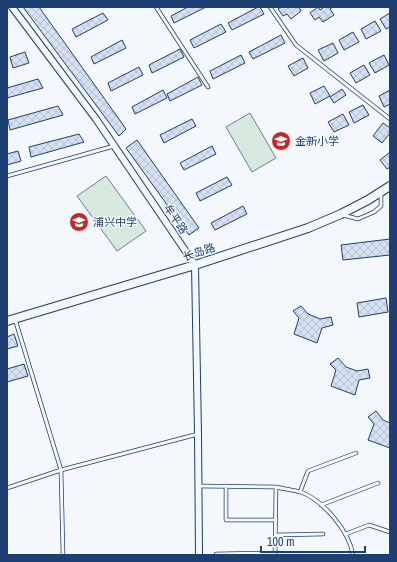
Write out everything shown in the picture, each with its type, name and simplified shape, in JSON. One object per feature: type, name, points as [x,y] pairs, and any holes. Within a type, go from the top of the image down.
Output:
[{"type":"street","name":"牟平路","points":[[12,7],[96,118],[195,265]]},
{"type":"street","name":"长岛路","points":[[11,320],[195,265],[308,228],[341,214],[368,200],[390,186]]},
{"type":"street","points":[[195,265],[199,555]]},
{"type":"lane","points":[[162,7],[157,8],[208,87]]},
{"type":"lane","points":[[270,7],[296,45],[390,119]]},
{"type":"lane","points":[[7,176],[114,146]]},
{"type":"lane","points":[[341,214],[358,219],[374,212],[381,206],[381,192]]},
{"type":"lane","points":[[11,320],[61,470],[63,555]]},
{"type":"lane","points":[[7,488],[61,470],[198,434]]},
{"type":"lane","points":[[300,492],[308,471],[356,453]]},
{"type":"lane","points":[[321,505],[378,483]]},
{"type":"lane","points":[[199,486],[276,487],[300,492],[314,499],[321,505],[346,534],[352,546],[353,554],[358,555]]},
{"type":"lane","points":[[226,486],[226,520],[276,520]]},
{"type":"lane","points":[[216,554],[276,554],[276,487]]},
{"type":"lane","points":[[346,534],[369,525],[390,532]]},
{"type":"lane","points":[[276,535],[323,534]]},
{"type":"shaded area","points":[[250,113],[276,158],[252,172],[226,127]]},
{"type":"shaded area","points":[[106,176],[146,231],[117,251],[77,196]]},
{"type":"building","points":[[23,7],[39,7],[126,129],[119,136]]},
{"type":"building","points":[[188,7],[206,7],[174,23],[171,16]]},
{"type":"building","points":[[260,7],[264,14],[232,30],[228,23]]},
{"type":"building","points":[[281,7],[299,7],[301,11],[291,19],[287,14],[283,16],[278,9]]},
{"type":"building","points":[[318,7],[320,10],[324,7],[333,7],[330,9],[334,15],[323,22],[319,17],[315,20],[310,13]]},
{"type":"building","points":[[103,13],[108,20],[76,37],[72,29]]},
{"type":"building","points":[[390,13],[390,27],[386,29],[380,19]]},
{"type":"building","points":[[375,21],[381,31],[366,39],[361,29]]},
{"type":"building","points":[[221,24],[226,32],[194,48],[190,40]]},
{"type":"building","points":[[353,32],[359,42],[344,50],[339,40]]},
{"type":"building","points":[[281,35],[285,43],[253,59],[249,52]]},
{"type":"building","points":[[122,40],[126,48],[94,64],[91,57]]},
{"type":"building","points":[[333,43],[338,53],[324,61],[318,50]]},
{"type":"building","points":[[180,49],[184,57],[152,73],[149,65]]},
{"type":"building","points":[[25,52],[29,63],[13,68],[10,57]]},
{"type":"building","points":[[241,55],[245,63],[213,79],[210,71]]},
{"type":"building","points":[[384,55],[389,65],[375,73],[369,63]]},
{"type":"building","points":[[303,58],[308,68],[294,76],[288,66]]},
{"type":"building","points":[[364,65],[370,75],[356,83],[350,73]]},
{"type":"building","points":[[139,67],[143,75],[111,91],[108,83]]},
{"type":"building","points":[[198,77],[202,85],[170,101],[167,94]]},
{"type":"building","points":[[38,79],[43,88],[7,98],[7,88]]},
{"type":"building","points":[[324,86],[330,96],[315,104],[310,93]]},
{"type":"building","points":[[342,89],[346,95],[334,103],[330,97]]},
{"type":"building","points":[[163,90],[167,98],[135,114],[132,107]]},
{"type":"building","points":[[390,90],[390,104],[384,107],[379,96]]},
{"type":"building","points":[[363,105],[369,115],[354,123],[349,112]]},
{"type":"building","points":[[58,106],[63,115],[10,130],[8,120]]},
{"type":"building","points":[[343,114],[349,125],[334,132],[328,122]]},
{"type":"building","points":[[192,119],[196,126],[164,143],[160,135]]},
{"type":"building","points":[[383,123],[390,128],[390,133],[382,143],[373,136]]},
{"type":"building","points":[[79,134],[84,142],[31,157],[29,147]]},
{"type":"building","points":[[137,140],[199,228],[189,235],[126,148]]},
{"type":"building","points":[[212,146],[216,154],[184,170],[180,163]]},
{"type":"building","points":[[18,151],[21,161],[7,165],[7,154]]},
{"type":"building","points":[[390,152],[390,167],[387,169],[380,160]]},
{"type":"building","points":[[227,177],[232,185],[200,201],[196,193]]},
{"type":"building","points":[[243,206],[247,214],[215,230],[211,223]]},
{"type":"building","points":[[390,239],[390,255],[343,260],[341,245]]},
{"type":"building","points":[[386,298],[388,312],[359,317],[357,303]]},
{"type":"building","points":[[301,306],[308,314],[320,319],[331,317],[333,325],[322,328],[317,343],[294,334],[299,318],[293,311]]},
{"type":"building","points":[[14,334],[18,346],[7,349],[7,337]]},
{"type":"building","points":[[338,358],[346,367],[357,371],[368,369],[370,378],[359,380],[355,395],[331,386],[336,370],[330,364]]},
{"type":"building","points":[[24,364],[28,376],[7,382],[7,369]]},
{"type":"building","points":[[376,411],[383,420],[390,423],[390,448],[368,440],[374,424],[368,417]]},
{"type":"place","name":"金新小学","points":[[281,141]]},
{"type":"place","name":"浦兴中学","points":[[79,222]]}]
